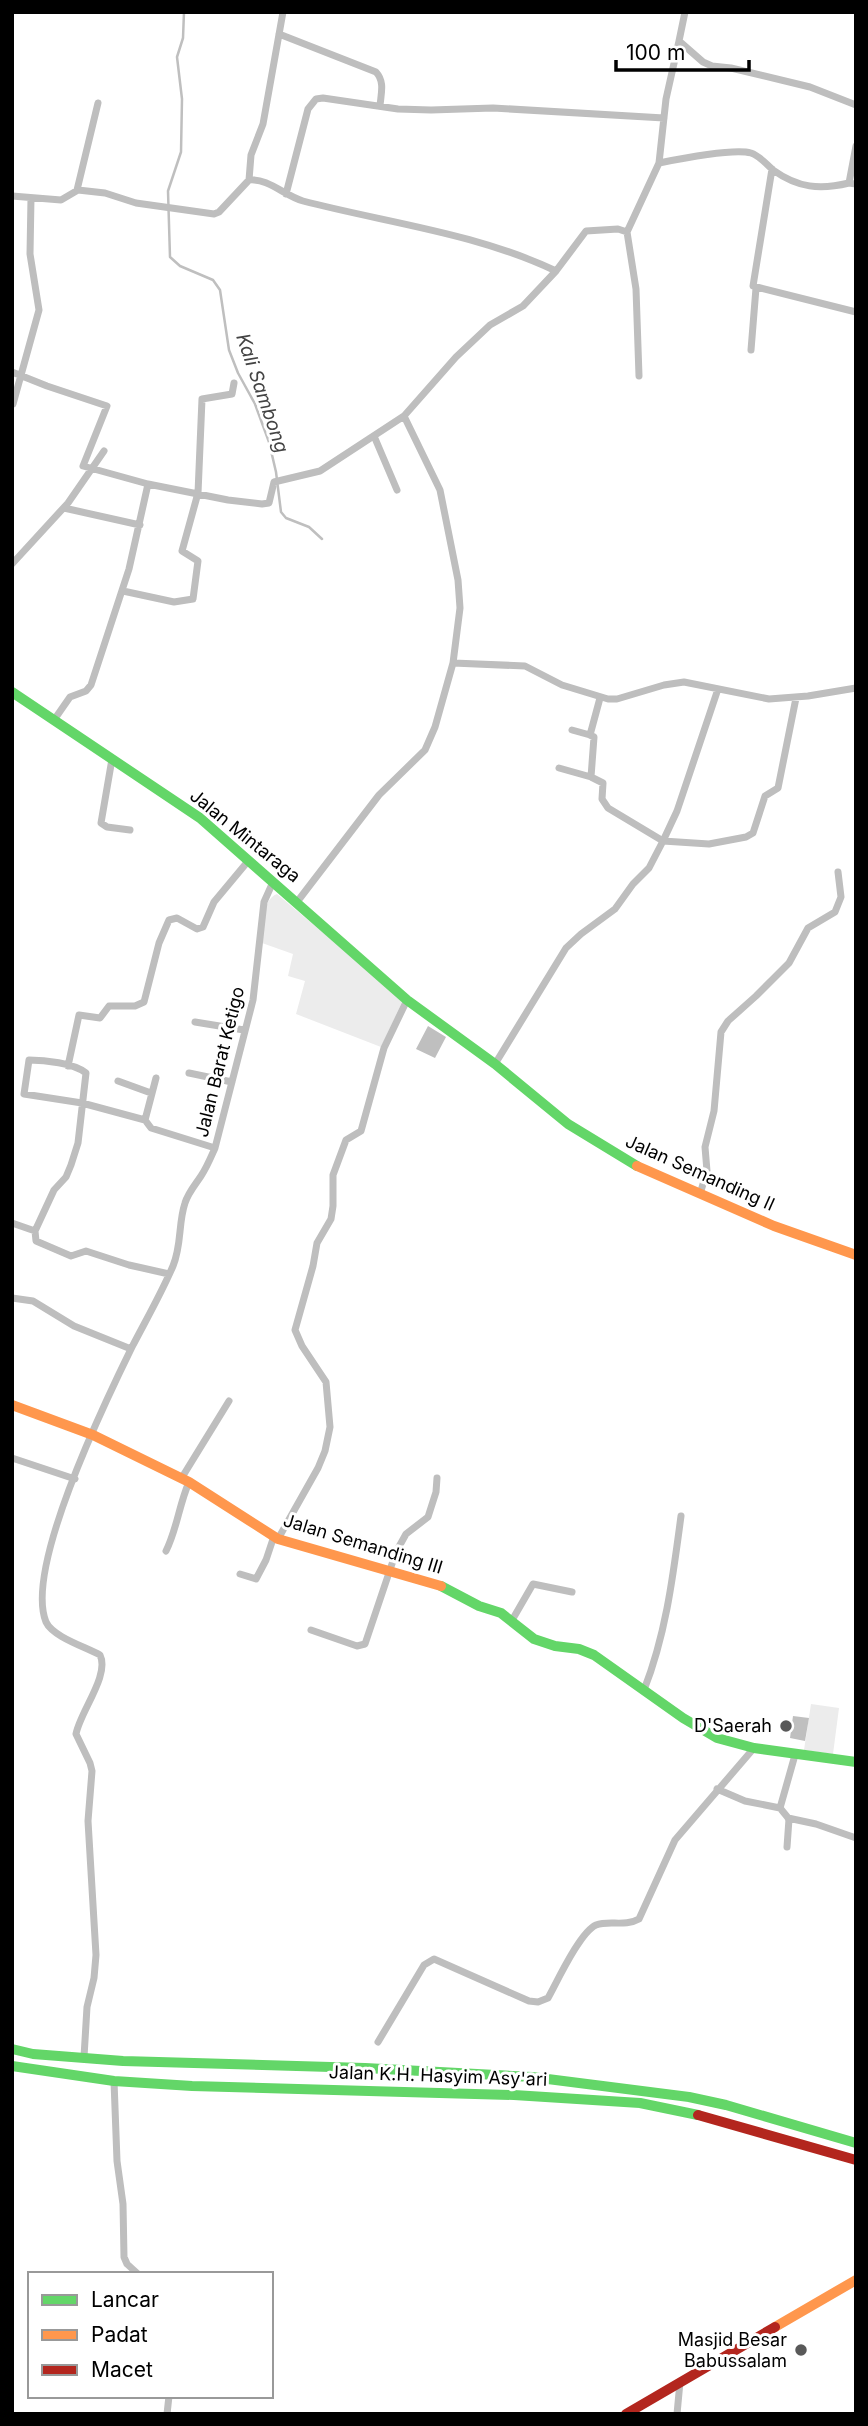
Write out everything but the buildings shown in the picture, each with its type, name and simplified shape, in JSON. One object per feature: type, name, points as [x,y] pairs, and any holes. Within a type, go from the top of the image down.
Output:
[{"type":"main road","name":"Jalan Mintaraga","points":[[12,692],[200,818],[407,1000]]},
{"type":"main road","name":"Jalan Semanding II","points":[[407,1000],[495,1064],[537,1101],[601,1146],[643,1169],[774,1226],[856,1255]]},
{"type":"main road","name":"Jalan Semanding III","points":[[12,1405],[93,1435],[185,1481],[276,1537],[441,1586],[479,1606],[501,1613],[534,1639],[594,1655],[699,1729],[717,1738],[754,1748],[856,1762]]},
{"type":"main road","name":"Jalan K.H. Hasyim Asy'ari","points":[[12,2049],[33,2054],[84,2058],[532,2077],[656,2092],[726,2105],[856,2143]]},
{"type":"main road","points":[[122,2060],[137,2069],[222,2077],[221,2082],[209,2087]]},
{"type":"main road","name":"Jalan K.H. Hasyim Asy'ari","points":[[12,2066],[114,2081],[209,2087],[527,2096],[640,2104],[711,2117],[856,2160]]},
{"type":"main road","points":[[244,2066],[231,2070],[231,2076],[332,2082],[347,2091]]},
{"type":"main road","points":[[626,2414],[856,2280]]},
{"type":"street","points":[[12,196],[61,200],[77,190],[99,192],[136,203],[214,214],[219,212],[249,180],[251,155],[262,124],[283,12]]},
{"type":"street","points":[[639,376],[636,289],[627,232],[659,163],[664,118],[685,12]]},
{"type":"street","points":[[279,34],[376,72],[381,77],[382,84],[380,106]]},
{"type":"street","points":[[679,41],[703,62],[712,66],[810,87],[856,105]]},
{"type":"street","points":[[286,194],[308,109],[312,102],[323,98],[431,110],[493,108],[664,118]]},
{"type":"street","points":[[77,190],[98,103]]},
{"type":"street","points":[[659,163],[701,156],[750,153],[794,183],[830,188],[853,184],[856,146]]},
{"type":"street","points":[[751,350],[756,288],[753,282],[772,169]]},
{"type":"street","points":[[249,180],[266,183],[286,194],[316,204],[477,242],[526,257],[556,271]]},
{"type":"street","points":[[13,404],[39,310],[30,254],[31,198]]},
{"type":"street","points":[[12,372],[107,405],[83,466],[148,484],[228,500],[267,504],[278,481],[320,471],[404,416],[456,357],[490,325],[523,306],[556,271],[586,230],[618,229],[627,232]]},
{"type":"street","points":[[756,288],[856,312]]},
{"type":"street","points":[[123,590],[174,602],[193,599],[198,560],[182,551],[198,493],[202,399],[232,394],[234,383]]},
{"type":"street","points":[[297,902],[379,795],[425,750],[435,727],[453,663],[459,615],[458,580],[440,490],[404,416]]},
{"type":"street","points":[[374,436],[397,490]]},
{"type":"street","points":[[12,564],[64,508],[104,450]]},
{"type":"street","points":[[54,720],[71,697],[89,688],[123,590],[148,484]]},
{"type":"street","points":[[64,508],[140,525]]},
{"type":"street","points":[[453,663],[525,666],[562,685],[600,698],[617,699],[677,682],[696,683],[761,698],[796,698],[856,688]]},
{"type":"street","points":[[495,1064],[566,948],[615,909],[633,884],[649,868],[677,811],[718,689]]},
{"type":"street","points":[[590,735],[600,698]]},
{"type":"street","points":[[559,768],[603,783],[602,799],[608,808],[663,841],[709,844],[746,837],[752,833],[765,796],[778,788],[796,698]]},
{"type":"street","points":[[572,730],[594,737],[591,777]]},
{"type":"street","points":[[112,760],[101,823],[107,827],[130,830]]},
{"type":"street","points":[[68,1066],[79,1015],[100,1018],[109,1006],[143,1004],[159,943],[169,920],[177,918],[197,929],[203,928],[214,902],[249,860]]},
{"type":"street","points":[[700,1194],[706,1171],[705,1147],[712,1119],[721,1032],[728,1021],[789,963],[808,929],[835,912],[841,897],[838,872]]},
{"type":"street","name":"Jalan Barat Ketigo","points":[[84,2058],[87,2007],[94,1978],[96,1943],[88,1821],[92,1771],[76,1734],[103,1662],[97,1653],[50,1628],[45,1619],[43,1600],[46,1563],[93,1435],[180,1247],[185,1202],[215,1148],[255,989],[264,902],[273,882]]},
{"type":"street","points":[[240,1574],[256,1579],[276,1537],[325,1451],[330,1427],[326,1382],[296,1335],[298,1315],[317,1243],[331,1219],[332,1175],[346,1140],[361,1131],[384,1048],[407,1000]]},
{"type":"street","points":[[195,1022],[244,1030]]},
{"type":"street","points":[[169,1274],[128,1265],[86,1251],[71,1256],[36,1241],[35,1231],[54,1190],[66,1177],[78,1143],[82,1103],[86,1073],[82,1069],[29,1060],[24,1094],[82,1103],[145,1120],[154,1130],[215,1148]]},
{"type":"street","points":[[189,1073],[232,1082]]},
{"type":"street","points":[[145,1120],[156,1078]]},
{"type":"street","points":[[118,1080],[151,1093]]},
{"type":"street","points":[[12,1223],[35,1231]]},
{"type":"street","points":[[12,1298],[33,1301],[74,1325],[131,1349]]},
{"type":"street","points":[[166,1550],[174,1535],[185,1481],[229,1401]]},
{"type":"street","points":[[12,1458],[75,1479]]},
{"type":"street","points":[[311,1630],[357,1646],[365,1644],[396,1552],[403,1539],[428,1517],[432,1510],[437,1478]]},
{"type":"street","points":[[644,1690],[655,1664],[665,1625],[681,1516]]},
{"type":"street","points":[[511,1622],[533,1584],[572,1592]]},
{"type":"street","points":[[378,2042],[424,1965],[434,1959],[529,2001],[548,1998],[575,1949],[593,1927],[639,1919],[675,1840],[754,1748]]},
{"type":"street","points":[[780,1808],[795,1755]]},
{"type":"street","points":[[717,1789],[745,1801],[780,1808],[788,1818],[816,1824],[856,1838]]},
{"type":"street","points":[[787,1847],[788,1818]]},
{"type":"street","points":[[114,2081],[124,2257],[136,2272]]},
{"type":"street","points":[[677,2414],[680,2382]]},
{"type":"shaded area","points":[[277,894],[403,1000],[381,1047],[296,1014],[305,981],[288,976],[293,954],[262,943],[265,908]]},
{"type":"shaded area","points":[[428,1026],[446,1037],[435,1058],[416,1049]]},
{"type":"shaded area","points":[[811,1704],[839,1708],[833,1754],[804,1750]]},
{"type":"shaded area","points":[[793,1716],[809,1718],[805,1741],[790,1738]]},
{"type":"waterway","name":"Kali Sambong","points":[[184,12],[183,38],[177,57],[182,99],[181,152],[168,191],[170,257],[180,266],[213,280],[220,290],[229,350],[255,404],[269,442],[281,512],[286,518],[309,527],[322,539]]},
{"type":"traffic: fast","points":[[12,692],[200,818],[407,1000],[495,1064],[568,1124],[637,1166]]},
{"type":"traffic: fast","points":[[441,1586],[479,1606],[501,1613],[534,1639],[594,1655],[683,1718],[717,1738],[754,1748],[856,1762]]},
{"type":"traffic: fast","points":[[12,2049],[33,2054],[123,2061],[365,2068],[532,2077],[689,2097],[726,2105],[856,2143]]},
{"type":"traffic: fast","points":[[12,2066],[114,2081],[192,2086],[514,2095],[640,2103],[698,2115]]},
{"type":"traffic: slow","points":[[637,1166],[774,1226],[856,1255]]},
{"type":"traffic: slow","points":[[12,1405],[93,1435],[189,1482],[278,1539],[441,1586]]},
{"type":"traffic: slow","points":[[775,2327],[856,2280]]},
{"type":"traffic: jam","points":[[698,2115],[856,2160]]},
{"type":"traffic: jam","points":[[626,2414],[775,2327]]},
{"type":"place","name":"D'Saerah","points":[[786,1726]]},
{"type":"place","name":"Masjid Besar Babussalam","points":[[801,2350]]}]
